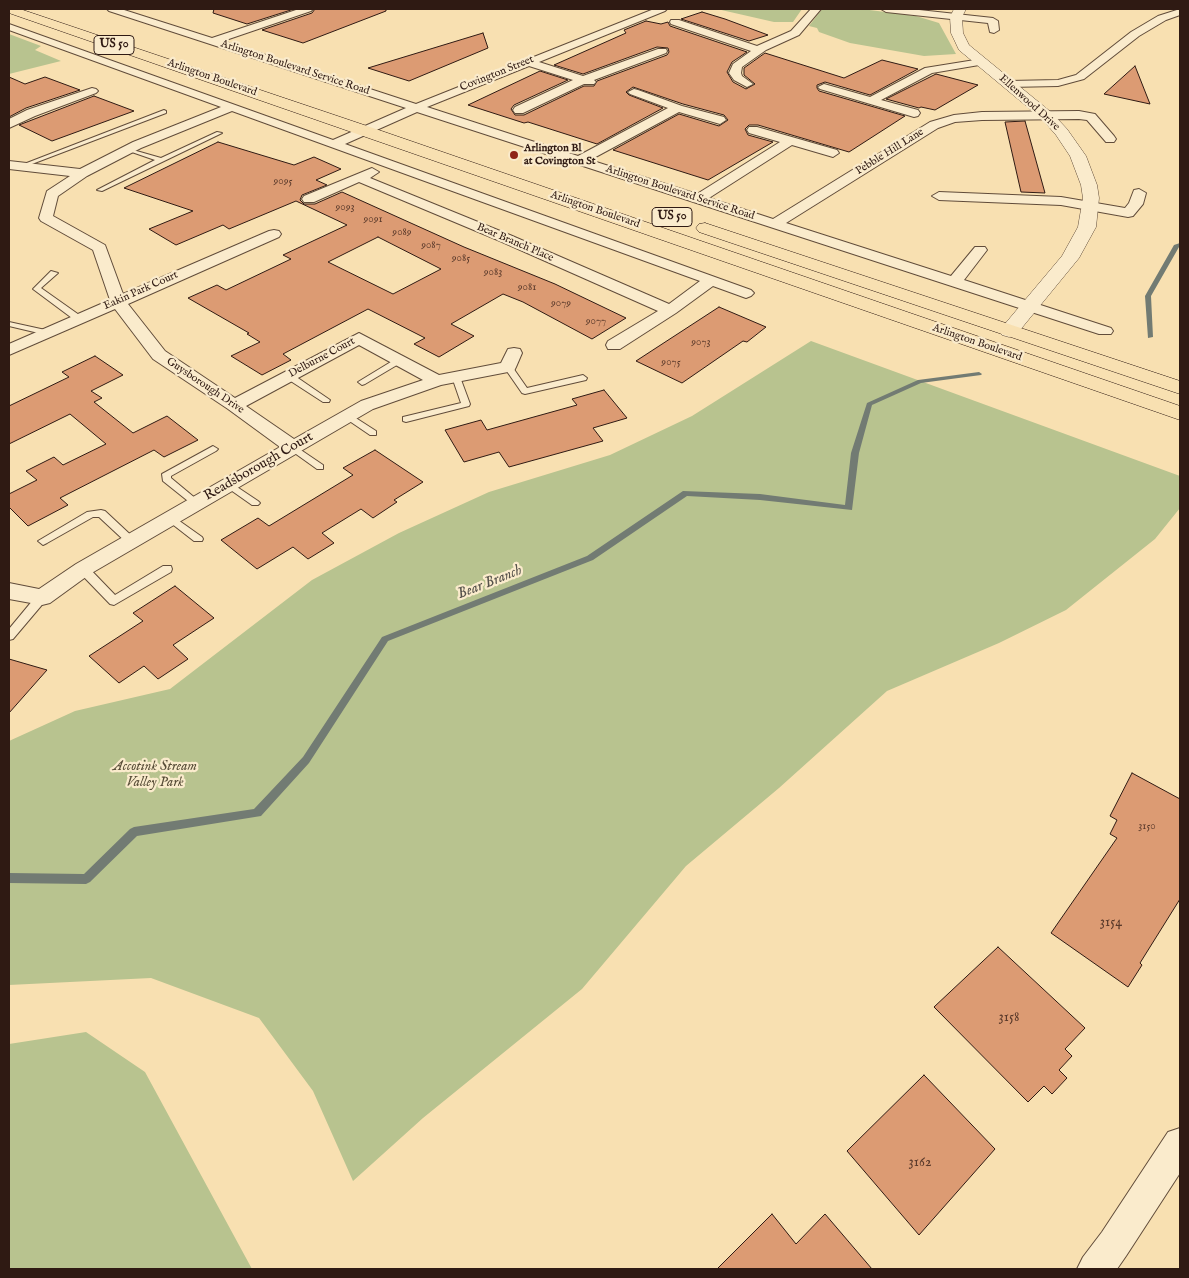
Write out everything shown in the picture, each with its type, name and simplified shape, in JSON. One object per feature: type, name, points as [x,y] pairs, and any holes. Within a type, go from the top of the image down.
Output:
[{"type":"main road","name":"Arlington Boulevard","points":[[9,9],[365,130],[1180,413]]},
{"type":"main road","name":"Arlington Boulevard","points":[[164,46],[474,150]]},
{"type":"main road","name":"Arlington Boulevard","points":[[690,223],[1180,388]]},
{"type":"street","name":"Arlington Boulevard Service Road","points":[[112,9],[1105,331]]},
{"type":"street","points":[[214,42],[308,9]]},
{"type":"street","name":"Covington Street","points":[[334,144],[417,107],[662,9]]},
{"type":"street","points":[[747,84],[738,78],[735,73],[737,66],[758,50],[795,33],[816,9]]},
{"type":"street","points":[[886,9],[958,13],[993,25],[999,9]]},
{"type":"street","points":[[1009,84],[1058,82],[1080,77],[1135,34],[1162,18],[1180,12]]},
{"type":"street","name":"Ellenwood Drive","points":[[958,13],[957,33],[960,40],[981,62],[1047,116],[1070,143],[1081,162],[1089,185],[1091,198],[1088,206],[1087,227],[1070,258],[1009,330]]},
{"type":"street","points":[[675,22],[758,50]]},
{"type":"street","points":[[9,27],[746,293]]},
{"type":"street","points":[[518,110],[582,80],[662,52]]},
{"type":"street","points":[[528,62],[598,85]]},
{"type":"street","points":[[872,100],[929,70],[981,62]]},
{"type":"street","points":[[824,87],[914,112]]},
{"type":"street","points":[[9,124],[31,113],[92,91]]},
{"type":"street","points":[[634,92],[678,108],[720,120]]},
{"type":"street","name":"Guysborough Drive","points":[[232,107],[128,149],[82,173],[52,194],[46,218],[100,248],[118,302],[159,355],[234,405],[292,447]]},
{"type":"street","points":[[580,160],[678,108]]},
{"type":"street","name":"Pebble Hill Lane","points":[[774,224],[934,125],[954,119],[982,116],[1079,115],[1092,117],[1110,139]]},
{"type":"street","points":[[752,130],[833,153]]},
{"type":"street","points":[[698,199],[790,141]]},
{"type":"street","points":[[15,165],[82,173]]},
{"type":"street","points":[[309,198],[389,165]]},
{"type":"street","name":"Bear Branch Place","points":[[360,178],[505,238],[670,310]]},
{"type":"street","points":[[939,196],[1061,201],[1128,213],[1136,204],[1139,193]]},
{"type":"street","name":"Eakin Park Court","points":[[9,350],[274,234]]},
{"type":"street","points":[[954,282],[980,250]]},
{"type":"street","points":[[614,345],[670,310],[710,281]]},
{"type":"street","name":"Delburne Court","points":[[234,405],[359,338],[437,381]]},
{"type":"street","name":"Readsborough Court","points":[[42,597],[83,569],[367,405],[437,381],[511,360]]},
{"type":"street","points":[[9,591],[42,597]]},
{"type":"street","points":[[1095,1269],[1114,1244],[1180,1144]]},
{"type":"lane","points":[[15,165],[164,112]]},
{"type":"lane","points":[[100,190],[219,133]]},
{"type":"lane","points":[[128,149],[161,160]]},
{"type":"lane","points":[[54,273],[37,289],[79,319]]},
{"type":"lane","points":[[9,324],[47,333]]},
{"type":"lane","points":[[362,382],[399,360]]},
{"type":"lane","points":[[511,360],[525,391],[583,378]]},
{"type":"lane","points":[[289,376],[326,400]]},
{"type":"lane","points":[[406,419],[466,404],[456,377]]},
{"type":"lane","points":[[348,416],[373,433]]},
{"type":"lane","points":[[292,447],[320,467]]},
{"type":"lane","points":[[196,503],[166,479],[167,474],[213,449]]},
{"type":"lane","points":[[228,484],[255,504]]},
{"type":"lane","points":[[43,541],[91,514],[100,513],[131,541]]},
{"type":"lane","points":[[171,518],[198,538]]},
{"type":"lane","points":[[83,569],[114,601],[167,569]]},
{"type":"lane","points":[[9,636],[42,597]]},
{"type":"green space","points":[[717,9],[802,9],[793,22],[774,22]]},
{"type":"green space","points":[[822,9],[862,9],[916,16],[939,23],[956,54],[924,56],[850,43],[819,32],[817,28],[809,26]]},
{"type":"green space","points":[[9,34],[41,46],[35,50],[61,61],[9,74]]},
{"type":"green space","name":"Accotink Stream Valley Park","points":[[811,341],[1180,476],[1180,508],[1155,539],[1066,610],[999,643],[887,691],[779,788],[686,866],[582,989],[423,1118],[353,1181],[313,1091],[259,1018],[151,978],[9,985],[9,741],[75,711],[170,689],[312,580],[399,533],[489,492],[610,455],[692,416]]},
{"type":"green space","points":[[86,1032],[145,1072],[252,1269],[9,1269],[9,1044]]},
{"type":"building","points":[[214,9],[294,9],[247,24],[213,13]]},
{"type":"building","points":[[315,9],[386,9],[386,11],[303,43],[262,30],[312,13]]},
{"type":"building","points":[[702,12],[768,35],[749,41],[681,19]]},
{"type":"building","points":[[646,21],[661,24],[668,22],[670,26],[747,52],[732,62],[727,72],[733,82],[746,89],[755,84],[744,75],[744,68],[765,53],[844,78],[882,60],[918,69],[870,95],[825,82],[817,85],[819,91],[905,116],[849,152],[758,125],[749,125],[745,129],[748,135],[773,142],[708,180],[613,150],[679,114],[719,126],[728,120],[724,115],[683,104],[633,87],[626,92],[629,95],[663,108],[597,144],[468,105],[540,71],[568,80],[514,105],[511,109],[515,115],[524,115],[584,86],[594,86],[597,81],[667,55],[669,52],[668,48],[657,47],[583,74],[554,65],[626,33],[624,30]]},
{"type":"building","points":[[483,33],[488,48],[409,81],[368,68]]},
{"type":"building","points":[[1135,66],[1150,104],[1104,94]]},
{"type":"building","points":[[936,74],[978,85],[935,110],[919,108],[886,99]]},
{"type":"building","points":[[9,77],[25,84],[45,77],[80,90],[26,108],[9,117]]},
{"type":"building","points":[[94,96],[134,111],[52,141],[19,125]]},
{"type":"building","points":[[1025,121],[1045,193],[1021,192],[1005,122]]},
{"type":"building","points":[[218,142],[294,165],[314,157],[341,169],[316,180],[327,185],[302,195],[300,200],[304,204],[315,204],[342,192],[464,247],[555,284],[626,318],[592,339],[523,302],[503,294],[451,324],[474,336],[439,357],[414,344],[425,338],[368,309],[283,354],[291,360],[262,375],[231,356],[260,342],[247,334],[249,333],[188,298],[217,285],[226,290],[291,259],[283,255],[347,225],[296,201],[229,229],[223,225],[176,245],[149,229],[193,211],[124,188]],"holes":[[[378,237],[441,269],[393,294],[328,262]]]},
{"type":"building","points":[[719,307],[766,327],[747,342],[743,341],[682,383],[636,361]]},
{"type":"building","points":[[95,356],[123,375],[91,391],[102,398],[94,402],[133,433],[167,416],[198,440],[164,457],[154,450],[60,498],[68,505],[28,526],[9,507],[9,494],[37,480],[26,471],[54,457],[63,465],[106,444],[70,414],[9,444],[9,406],[69,377],[62,372]]},
{"type":"building","points":[[604,390],[627,418],[593,428],[603,441],[509,467],[499,452],[464,462],[445,430],[481,420],[487,430],[577,405],[572,399]]},
{"type":"building","points":[[375,450],[423,482],[394,500],[397,502],[373,518],[361,509],[322,533],[334,543],[308,559],[293,547],[257,569],[221,540],[258,518],[269,526],[353,475],[343,468]]},
{"type":"building","points":[[175,586],[214,618],[173,645],[188,659],[158,679],[144,666],[119,683],[89,656],[143,621],[133,613]]},
{"type":"building","points":[[9,659],[47,670],[9,713]]},
{"type":"building","points":[[1132,773],[1180,799],[1180,899],[1140,963],[1142,965],[1128,987],[1051,933],[1117,838],[1110,834],[1117,820],[1110,816]]},
{"type":"building","points":[[998,947],[1085,1028],[1065,1049],[1072,1056],[1059,1070],[1067,1078],[1052,1094],[1044,1086],[1028,1102],[934,1007]]},
{"type":"building","points":[[924,1075],[995,1149],[919,1235],[847,1151]]},
{"type":"building","points":[[772,1214],[796,1244],[825,1214],[872,1269],[717,1269]]},
{"type":"waterway","name":"Bear Branch","points":[[1150,337],[1148,296],[1177,245],[1180,245]]},
{"type":"waterway","name":"Bear Branch","points":[[9,878],[86,879],[134,832],[257,813],[306,760],[385,639],[590,558],[686,493],[760,497],[849,508],[855,453],[869,404],[920,381],[979,374]]},
{"type":"place","name":"Arlington Bl at Covington St","points":[[514,155]]}]
